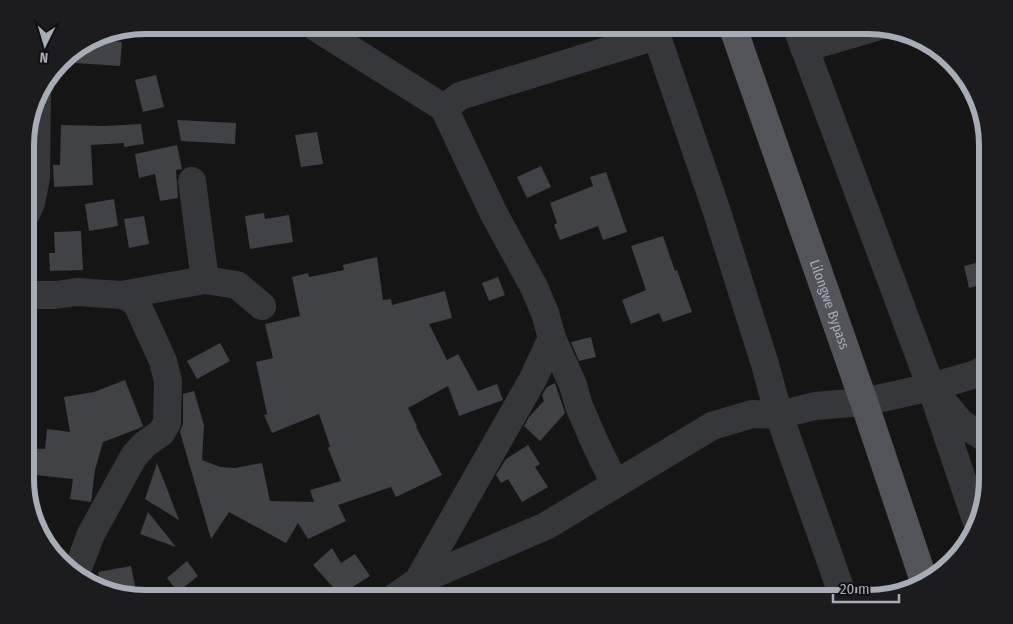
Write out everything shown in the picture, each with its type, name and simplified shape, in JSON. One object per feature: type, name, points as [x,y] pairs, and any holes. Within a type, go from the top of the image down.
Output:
[{"type":"main road","name":"Lilongwe Bypass","points":[[735,34],[864,402],[922,576]]},
{"type":"street","points":[[326,34],[444,108],[494,214],[534,286],[545,313],[552,338],[573,385],[595,443],[615,484]]},
{"type":"street","points":[[444,108],[460,96],[642,34]]},
{"type":"street","points":[[655,34],[716,209],[764,360],[779,415],[841,590]]},
{"type":"street","points":[[817,34],[800,36],[930,387],[974,513]]},
{"type":"street","points":[[34,188],[36,178],[37,123]]},
{"type":"street","points":[[192,181],[205,280]]},
{"type":"street","points":[[34,295],[55,296],[78,292],[121,295],[205,280],[237,286],[262,306]]},
{"type":"street","points":[[78,568],[91,534],[134,456],[145,444],[161,433],[167,422],[168,381],[163,361],[137,304],[130,298],[121,295]]},
{"type":"street","points":[[418,581],[534,379],[552,338]]},
{"type":"street","points":[[405,590],[418,581],[546,526],[712,426],[752,414],[779,415],[815,406],[864,402],[930,387],[979,372]]},
{"type":"street","points":[[930,387],[961,423],[979,434]]},
{"type":"building","points":[[102,42],[122,42],[120,66],[70,63]]},
{"type":"building","points":[[156,75],[164,107],[143,112],[135,80]]},
{"type":"building","points":[[177,120],[236,123],[235,144],[181,141]]},
{"type":"building","points":[[141,124],[144,144],[124,147],[124,143],[91,145],[93,185],[54,187],[53,165],[60,165],[61,125],[105,126]]},
{"type":"building","points":[[317,132],[323,164],[301,167],[295,135]]},
{"type":"building","points":[[177,145],[182,169],[176,170],[178,198],[160,201],[155,174],[139,178],[135,154]]},
{"type":"building","points":[[541,166],[551,187],[527,198],[517,177]]},
{"type":"building","points":[[606,172],[627,232],[603,240],[598,226],[560,240],[554,225],[557,223],[550,203],[593,186],[590,177]]},
{"type":"building","points":[[114,199],[118,226],[89,231],[85,204]]},
{"type":"building","points":[[264,213],[265,219],[289,215],[293,242],[250,249],[245,216]]},
{"type":"building","points":[[144,216],[149,244],[129,248],[124,219]]},
{"type":"building","points":[[81,231],[83,270],[50,271],[49,253],[55,253],[54,232]]},
{"type":"building","points":[[663,236],[692,312],[663,322],[659,313],[631,324],[622,300],[646,290],[631,246]]},
{"type":"building","points":[[377,257],[383,300],[391,299],[392,305],[445,291],[452,318],[429,324],[447,360],[458,354],[478,391],[497,384],[503,400],[459,416],[448,386],[408,408],[442,475],[396,497],[391,487],[338,505],[346,521],[308,539],[298,523],[286,543],[229,512],[211,539],[180,432],[183,423],[183,394],[194,391],[204,425],[202,460],[220,467],[235,468],[262,463],[270,501],[314,502],[310,490],[341,481],[328,448],[330,446],[319,414],[272,433],[264,415],[267,414],[256,362],[273,358],[265,324],[300,316],[292,277],[308,273],[309,277],[344,270],[343,265]]},
{"type":"building","points":[[979,262],[979,285],[969,288],[964,266]]},
{"type":"building","points":[[498,277],[505,295],[489,301],[482,283]]},
{"type":"building","points":[[591,337],[596,357],[579,361],[571,342]]},
{"type":"building","points":[[220,343],[230,361],[197,379],[187,361]]},
{"type":"building","points":[[125,380],[143,426],[103,442],[95,470],[91,502],[70,499],[73,479],[34,475],[34,448],[45,449],[47,429],[70,432],[64,397],[94,392]]},
{"type":"building","points":[[555,383],[565,413],[540,441],[524,426],[529,417],[544,401],[542,395],[547,387]]},
{"type":"building","points":[[528,445],[540,464],[535,467],[548,487],[522,502],[508,479],[501,483],[496,475],[506,459]]},
{"type":"building","points":[[157,463],[179,520],[145,499]]},
{"type":"building","points":[[148,512],[176,547],[140,534]]},
{"type":"building","points":[[332,548],[341,563],[355,554],[370,576],[348,590],[336,590],[313,565]]},
{"type":"building","points":[[187,561],[198,576],[180,590],[176,590],[167,578]]},
{"type":"building","points":[[131,566],[136,589],[102,582],[100,581],[98,572]]}]
